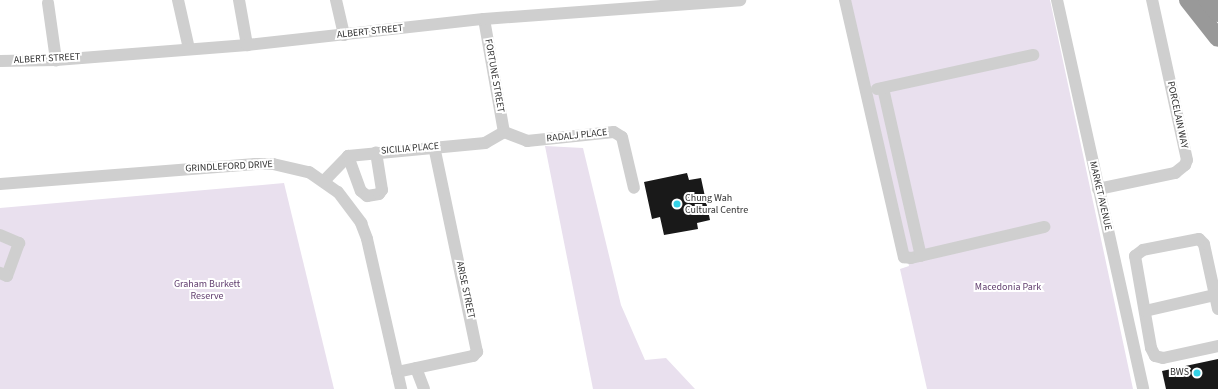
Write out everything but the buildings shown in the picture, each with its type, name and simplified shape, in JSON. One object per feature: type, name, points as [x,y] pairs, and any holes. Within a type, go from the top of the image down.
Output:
[{"type":"highway","points":[[1188,0],[1216,29]]},
{"type":"highway","points":[[1207,0],[1216,29]]},
{"type":"street","points":[[178,0],[189,49]]},
{"type":"street","points":[[239,0],[247,45]]},
{"type":"street","points":[[336,0],[344,35]]},
{"type":"street","name":"ALBERT STREET","points":[[0,61],[56,60],[247,45],[484,19],[667,3],[740,0]]},
{"type":"street","points":[[845,0],[903,255],[906,258],[921,256],[1044,228]]},
{"type":"street","name":"PORCELAIN WAY","points":[[1098,189],[1175,173],[1185,165],[1187,160],[1152,0]]},
{"type":"street","name":"MARKET AVENUE","points":[[1057,1],[1143,389]]},
{"type":"street","points":[[48,3],[56,60]]},
{"type":"street","name":"FORTUNE STREET","points":[[484,19],[504,132]]},
{"type":"street","points":[[866,91],[1033,55]]},
{"type":"street","points":[[883,88],[921,256]]},
{"type":"street","name":"SICILIA PLACE","points":[[348,156],[376,152],[485,143],[504,132]]},
{"type":"street","name":"RADALJ PLACE","points":[[504,132],[527,141],[614,132],[622,137],[634,188]]},
{"type":"street","name":"ARISE STREET","points":[[397,372],[473,356],[477,352],[434,147]]},
{"type":"street","points":[[324,181],[348,156],[361,191],[367,196],[379,194],[382,190],[376,152]]},
{"type":"street","name":"GRINDLEFORD DRIVE","points":[[0,184],[273,164],[309,172],[338,192],[351,207],[367,239],[401,389]]},
{"type":"street","points":[[0,235],[19,243],[7,276],[0,273]]},
{"type":"street","points":[[1218,308],[1204,244],[1199,239],[1143,250],[1135,256],[1151,348],[1158,358],[1218,346]]},
{"type":"street","points":[[1144,311],[1215,295]]},
{"type":"street","points":[[419,368],[424,388]]},
{"type":"green space","name":"Macedonia Park","points":[[848,0],[1050,0],[1133,389],[927,389],[900,269],[909,266]]},
{"type":"green space","points":[[545,146],[583,148],[621,305],[645,360],[666,358],[695,389],[593,389]]},
{"type":"green space","name":"Graham Burkett Reserve","points":[[284,183],[334,389],[0,389],[0,208]]},
{"type":"place","name":"Chung Wah Cultural Centre","points":[[677,204]]},
{"type":"place","name":"BWS","points":[[1197,373]]}]
